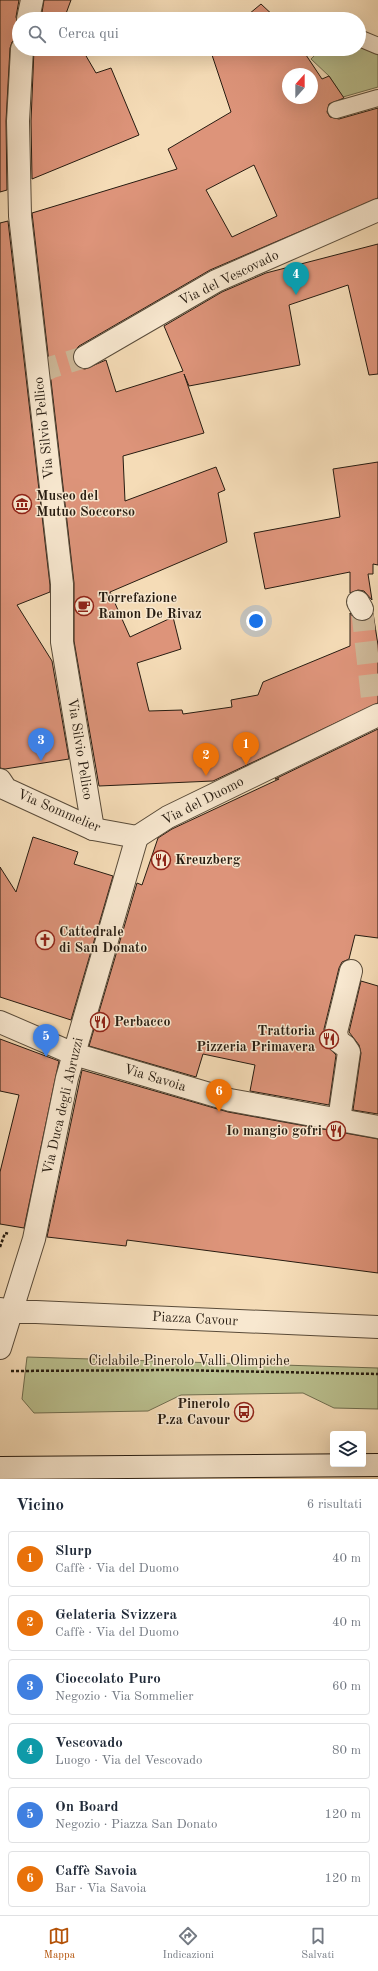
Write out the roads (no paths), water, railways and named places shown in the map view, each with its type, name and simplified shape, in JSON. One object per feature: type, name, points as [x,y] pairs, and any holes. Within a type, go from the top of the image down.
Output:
[{"type":"street","points":[[29,12],[32,0]]},
{"type":"street","name":"Via Silvio Pellico","points":[[22,56],[18,121],[20,216],[62,584],[62,642],[93,829]]},
{"type":"street","name":"Via del Vescovado","points":[[86,357],[216,281],[378,210]]},
{"type":"street","name":"Via del Duomo","points":[[137,837],[168,817],[375,713]]},
{"type":"street","name":"Via Sommelier","points":[[3,784],[93,829],[137,837]]},
{"type":"street","name":"Via Duca degli Abruzzi","points":[[6,1311],[34,1239],[67,1078],[137,837]]},
{"type":"street","points":[[339,1120],[349,1052],[345,1046],[338,1041],[336,1032],[351,971]]},
{"type":"street","name":"Via Savoia","points":[[0,1022],[74,1054],[230,1100],[378,1127]]},
{"type":"street","points":[[0,1348],[6,1311]]},
{"type":"street","name":"Piazza Cavour","points":[[6,1311],[378,1327]]},
{"type":"street","points":[[0,1468],[378,1465]]},
{"type":"lane","points":[[366,41],[378,46]]},
{"type":"lane","points":[[336,110],[378,98]]},
{"type":"tunnel","points":[[38,374],[52,367],[85,357]]},
{"type":"tunnel","points":[[362,609],[373,707]]},
{"type":"place","name":"Vescovado","points":[[296,295]]},
{"type":"place","name":"Museo del Mutuo Soccorso","points":[[22,504]]},
{"type":"place","name":"Torrefazione Ramon De Rivaz","points":[[84,606]]},
{"type":"place","name":"Cioccolato Puro","points":[[41,761]]},
{"type":"place","name":"Slurp","points":[[246,765]]},
{"type":"place","name":"Gelateria Svizzera","points":[[206,776]]},
{"type":"place","name":"Kreuzberg","points":[[161,860]]},
{"type":"place","name":"Cattedrale di San Donato","points":[[45,940]]},
{"type":"place","name":"Perbacco","points":[[100,1022]]},
{"type":"place","name":"Trattoria Pizzeria Primavera","points":[[329,1039]]},
{"type":"place","name":"On Board","points":[[46,1057]]},
{"type":"place","name":"Caffè Savoia","points":[[219,1112]]},
{"type":"place","name":"Io mangio gofri","points":[[336,1131]]},
{"type":"place","name":"Pinerolo P.za Cavour","points":[[244,1412]]}]
